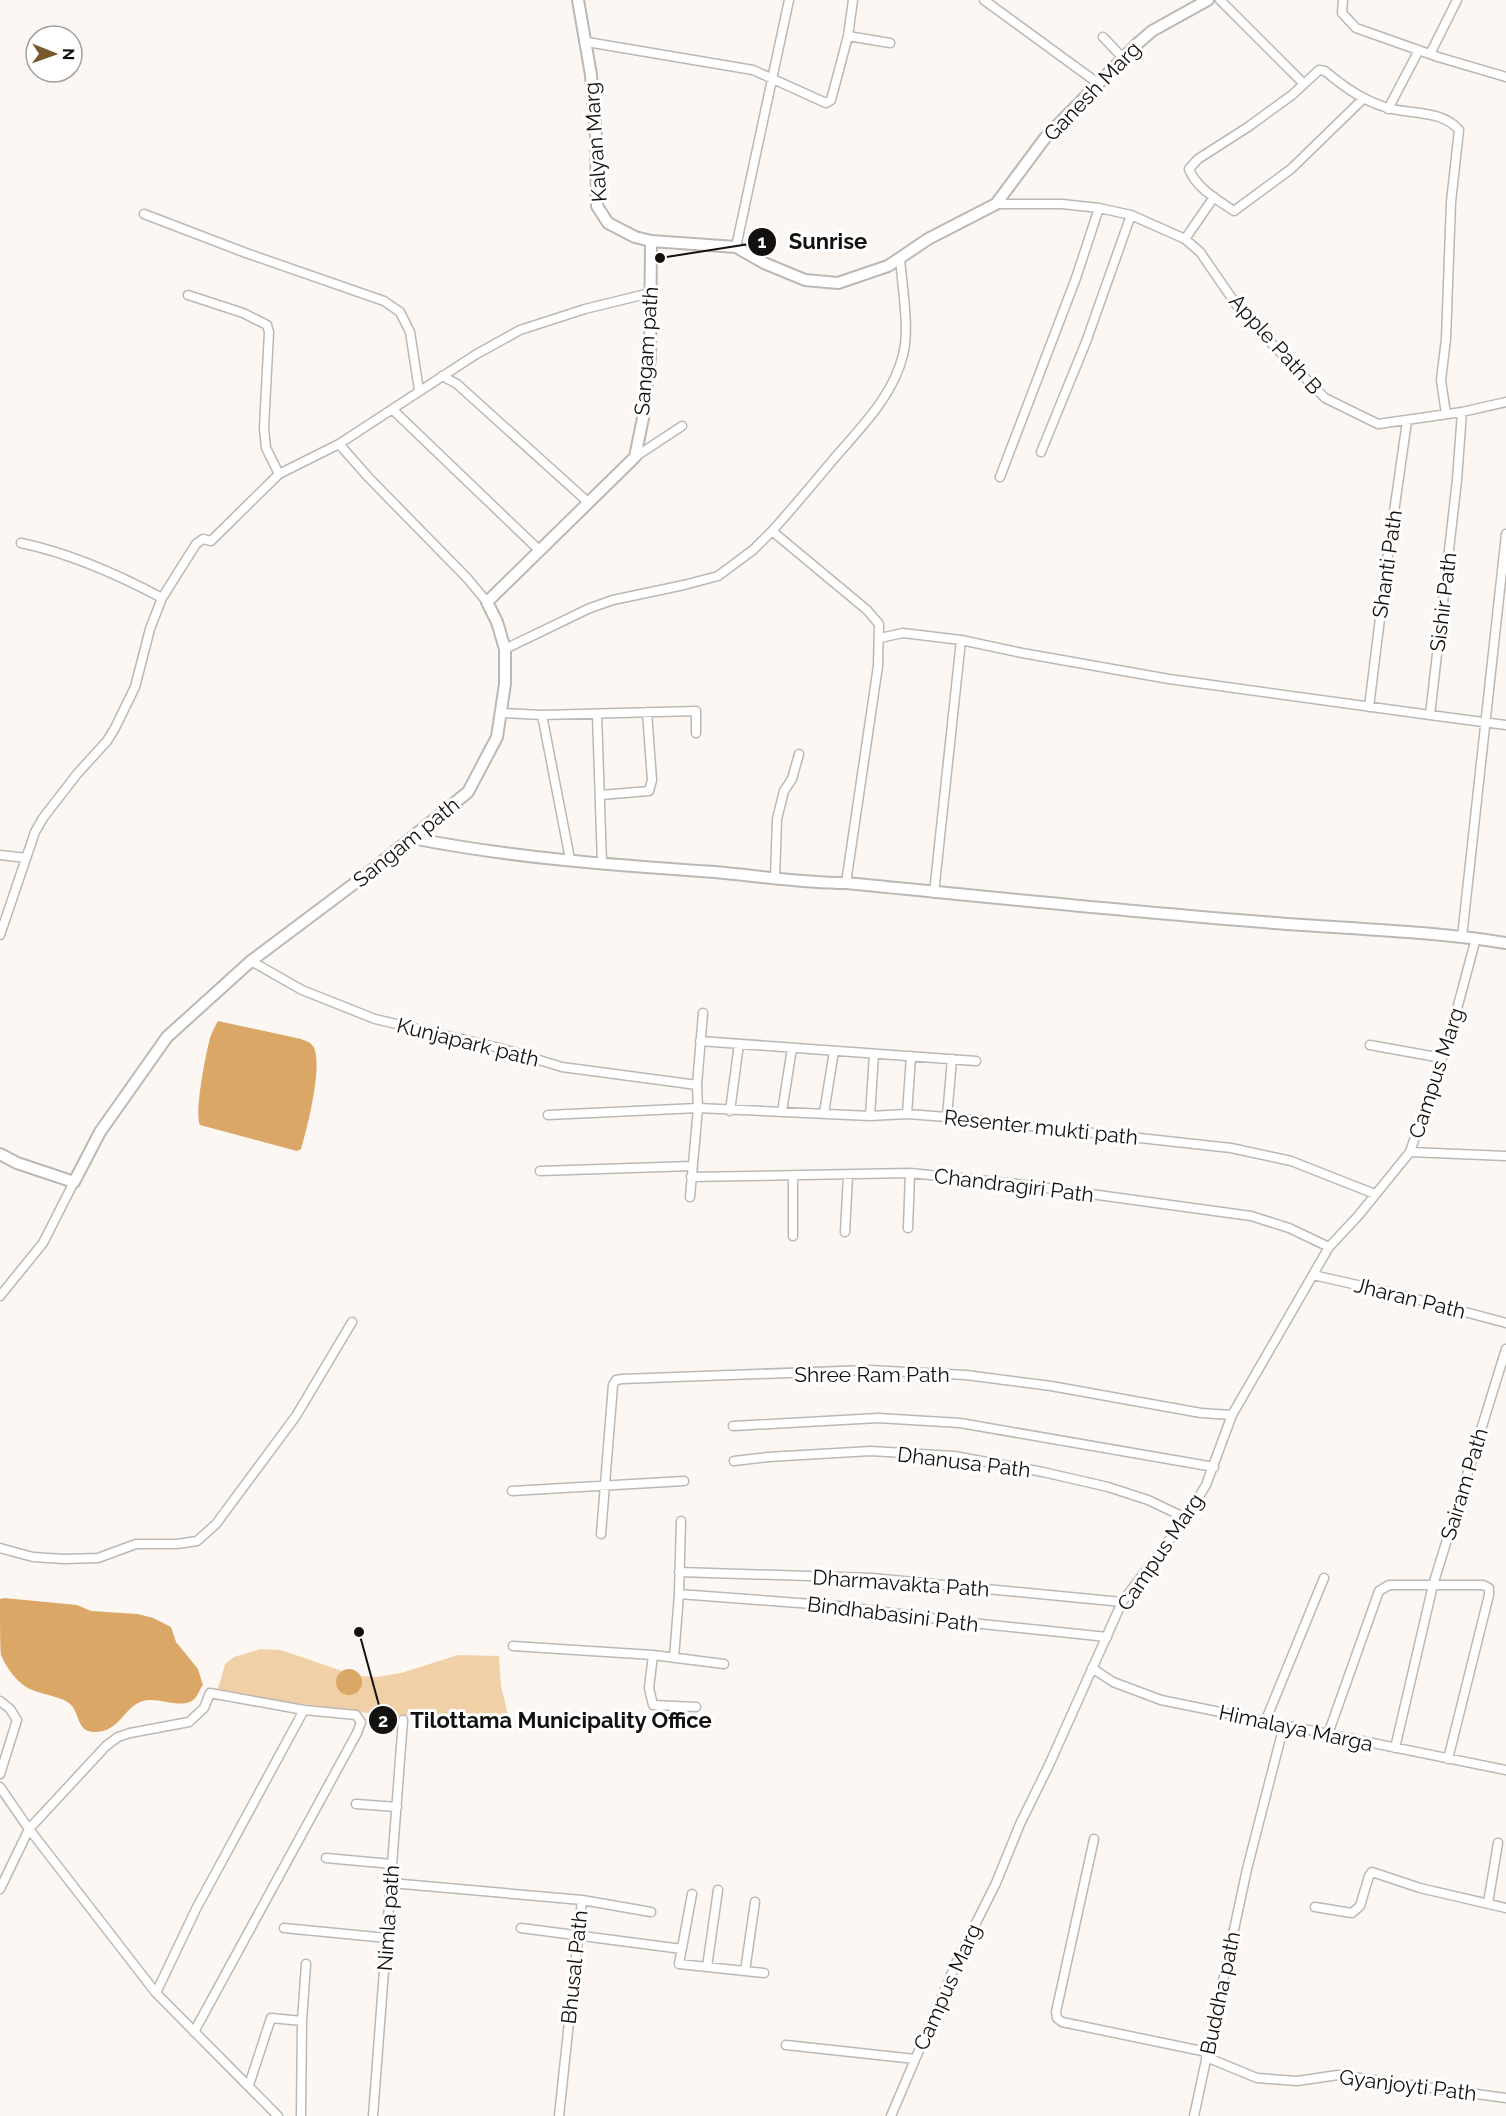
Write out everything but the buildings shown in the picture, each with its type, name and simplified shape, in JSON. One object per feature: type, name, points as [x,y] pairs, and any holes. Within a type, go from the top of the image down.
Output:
[{"type":"street","name":"Kalyan Marg","points":[[578,0],[586,42],[596,137],[597,206],[608,223],[635,237],[651,241],[736,247],[764,263],[805,280],[838,283],[888,266],[928,239],[996,204]]},
{"type":"street","points":[[736,247],[789,0]]},
{"type":"street","points":[[586,42],[743,68],[772,78],[819,101],[829,103],[848,36],[853,0]]},
{"type":"street","points":[[984,0],[1099,84]]},
{"type":"street","name":"Ganesh Marg","points":[[996,204],[1045,138],[1123,58],[1152,31],[1208,0]]},
{"type":"street","points":[[1220,0],[1303,83]]},
{"type":"street","points":[[1343,0],[1342,14],[1356,28],[1419,51],[1506,77]]},
{"type":"street","points":[[1430,54],[1456,0]]},
{"type":"street","points":[[848,36],[890,43]]},
{"type":"street","points":[[1103,37],[1123,58]]},
{"type":"street","points":[[1388,108],[1419,51]]},
{"type":"street","points":[[1363,99],[1290,169],[1234,211],[1214,197],[1193,178],[1188,170],[1191,165],[1284,102],[1319,70],[1325,71],[1363,99],[1388,108],[1452,122],[1459,130],[1451,202],[1446,339],[1441,380],[1446,414]]},
{"type":"street","points":[[1185,239],[1214,197]]},
{"type":"street","name":"Apple Path B","points":[[996,204],[1062,204],[1099,208],[1131,215],[1185,239],[1200,252],[1242,313],[1325,398],[1378,424],[1462,412],[1506,402]]},
{"type":"street","points":[[999,477],[1076,278],[1099,208]]},
{"type":"street","points":[[144,214],[246,253],[384,301],[400,312],[410,332],[419,390]]},
{"type":"street","points":[[1041,452],[1086,342],[1131,215]]},
{"type":"street","name":"Sangam path","points":[[635,457],[643,418],[650,357],[651,241]]},
{"type":"street","points":[[505,649],[590,608],[613,600],[718,576],[753,550],[801,499],[873,412],[884,398],[895,377],[903,354],[905,333],[900,258]]},
{"type":"street","points":[[0,935],[35,832],[116,728],[135,687],[150,629],[162,598],[196,544],[203,539],[211,541],[279,474],[339,444],[393,410],[419,390],[520,330],[585,309],[650,293]]},
{"type":"street","points":[[188,295],[243,313],[267,325],[269,332],[264,428],[266,448],[279,474]]},
{"type":"street","points":[[442,376],[457,384],[589,503]]},
{"type":"street","points":[[393,410],[539,550]]},
{"type":"street","name":"Sishir Path","points":[[1430,715],[1457,480],[1462,412]]},
{"type":"street","name":"Shanti Path","points":[[1369,707],[1407,421]]},
{"type":"street","points":[[339,444],[487,602],[635,457],[682,426]]},
{"type":"street","points":[[772,531],[867,610],[879,624],[878,666],[846,884]]},
{"type":"street","points":[[1462,937],[1506,534]]},
{"type":"street","points":[[21,543],[73,559],[140,586],[162,598]]},
{"type":"street","name":"Sangam path","points":[[74,1182],[100,1132],[167,1037],[251,961],[412,838],[468,792],[497,737],[505,684],[505,649],[497,622],[487,602]]},
{"type":"street","points":[[880,638],[903,633],[962,640],[1169,679],[1506,725]]},
{"type":"street","points":[[934,892],[962,640]]},
{"type":"street","points":[[501,713],[542,715],[696,711],[696,733]]},
{"type":"street","points":[[601,795],[649,791],[652,780],[647,712]]},
{"type":"street","points":[[597,714],[602,864]]},
{"type":"street","points":[[542,715],[570,860]]},
{"type":"street","points":[[775,878],[777,819],[784,791],[792,779],[799,754]]},
{"type":"street","points":[[412,838],[457,847],[602,864],[1207,918],[1368,928],[1506,943]]},
{"type":"street","points":[[0,855],[26,858]]},
{"type":"street","name":"Campus Marg","points":[[891,2116],[957,1960],[996,1883],[1020,1824],[1122,1602],[1185,1518],[1206,1485],[1232,1415],[1329,1247],[1358,1216],[1410,1152],[1442,1058],[1476,938]]},
{"type":"street","name":"Kunjapark path","points":[[251,961],[302,990],[375,1019],[500,1048],[562,1067],[697,1085]]},
{"type":"street","points":[[690,1197],[703,1013]]},
{"type":"street","points":[[700,1041],[976,1061]]},
{"type":"street","points":[[730,1110],[739,1044]]},
{"type":"street","points":[[1370,1045],[1442,1058]]},
{"type":"street","points":[[782,1112],[792,1048]]},
{"type":"street","points":[[824,1113],[834,1051]]},
{"type":"street","points":[[870,1116],[874,1054]]},
{"type":"street","points":[[907,1114],[911,1056]]},
{"type":"street","points":[[947,1117],[952,1059]]},
{"type":"street","name":"Resenter mukti path","points":[[548,1115],[698,1108],[947,1117],[1231,1148],[1291,1161],[1375,1194]]},
{"type":"street","points":[[1410,1152],[1506,1156]]},
{"type":"street","points":[[0,1154],[17,1163],[74,1182],[43,1243],[0,1296]]},
{"type":"street","points":[[540,1172],[692,1166]]},
{"type":"street","points":[[908,1228],[910,1173]]},
{"type":"street","name":"Chandragiri Path","points":[[691,1177],[910,1173],[1018,1184],[1251,1216],[1289,1228],[1329,1247]]},
{"type":"street","points":[[845,1232],[848,1175]]},
{"type":"street","points":[[793,1176],[793,1236]]},
{"type":"street","name":"Jharan Path","points":[[1313,1275],[1397,1294],[1506,1323]]},
{"type":"street","points":[[0,1548],[33,1557],[98,1558],[136,1544],[177,1544],[197,1541],[216,1524],[296,1416],[352,1322]]},
{"type":"street","name":"Sairam Path","points":[[1395,1748],[1433,1585],[1506,1349]]},
{"type":"street","name":"Shree Ram Path","points":[[604,1487],[613,1384],[616,1380],[622,1379],[868,1370],[966,1375],[1052,1386],[1202,1413],[1232,1415]]},
{"type":"street","points":[[733,1426],[878,1418],[960,1423],[1214,1467]]},
{"type":"street","name":"Dhanusa Path","points":[[735,1461],[870,1451],[954,1456],[1108,1486],[1148,1500],[1185,1518]]},
{"type":"street","points":[[512,1491],[684,1481]]},
{"type":"street","points":[[601,1534],[604,1487]]},
{"type":"street","points":[[674,1658],[681,1521]]},
{"type":"street","name":"Dharmavakta Path","points":[[679,1572],[872,1578],[1122,1602]]},
{"type":"street","points":[[1265,1722],[1324,1578]]},
{"type":"street","points":[[1328,1734],[1379,1592],[1389,1585],[1484,1585],[1489,1588],[1486,1604],[1448,1759]]},
{"type":"street","name":"Bindhabasini Path","points":[[679,1594],[839,1606],[953,1621],[1107,1637]]},
{"type":"street","points":[[513,1646],[653,1655],[724,1664]]},
{"type":"street","points":[[653,1655],[649,1688],[653,1705],[696,1707]]},
{"type":"street","name":"Himalaya Marga","points":[[1092,1668],[1113,1682],[1161,1700],[1506,1770]]},
{"type":"street","points":[[0,1889],[29,1829],[117,1737],[189,1722],[204,1708],[210,1693],[304,1710],[356,1715],[361,1722],[357,1733],[194,2032]]},
{"type":"street","points":[[0,1701],[10,1708],[17,1720],[0,1774]]},
{"type":"street","points":[[156,1993],[196,1909],[304,1710]]},
{"type":"street","name":"Nimla path","points":[[373,2116],[403,1720]]},
{"type":"street","name":"Buddha path","points":[[1194,2116],[1247,1869],[1284,1725]]},
{"type":"street","points":[[0,1787],[29,1829],[156,1993],[278,2116]]},
{"type":"street","points":[[356,1804],[397,1807]]},
{"type":"street","name":"Gyanjoyti Path","points":[[1094,1839],[1056,2012],[1057,2018],[1062,2022],[1207,2054],[1257,2078],[1297,2081],[1338,2075],[1506,2097]]},
{"type":"street","points":[[1488,1904],[1498,1843]]},
{"type":"street","points":[[326,1858],[392,1864]]},
{"type":"street","points":[[1315,1907],[1352,1913],[1360,1906],[1372,1872],[1420,1888],[1506,1908]]},
{"type":"street","name":"Bhusal Path","points":[[391,1883],[582,1900],[559,2116]]},
{"type":"street","points":[[707,1967],[717,1890]]},
{"type":"street","points":[[692,1894],[679,1965],[764,1973]]},
{"type":"street","points":[[582,1900],[651,1912]]},
{"type":"street","points":[[745,1971],[755,1902]]},
{"type":"street","points":[[284,1928],[387,1938]]},
{"type":"street","points":[[521,1928],[682,1948]]},
{"type":"street","points":[[302,2116],[302,2021],[306,1964]]},
{"type":"street","points":[[249,2085],[271,2018],[302,2021]]},
{"type":"street","points":[[786,2045],[915,2059]]},
{"type":"shaded area","points":[[218,1021],[301,1039],[313,1046],[316,1054],[316,1081],[301,1149],[297,1151],[200,1125],[198,1108],[203,1069],[210,1038]]},
{"type":"shaded area","points":[[0,1599],[77,1605],[91,1611],[138,1614],[153,1618],[171,1627],[176,1642],[198,1669],[203,1685],[191,1701],[179,1704],[156,1700],[143,1701],[131,1708],[110,1728],[103,1731],[88,1731],[81,1725],[69,1703],[26,1687],[6,1665],[1,1655],[0,1644]]},
{"type":"shaded area","points":[[261,1649],[281,1650],[342,1671],[339,1674],[353,1695],[360,1689],[360,1676],[377,1677],[401,1673],[458,1655],[499,1656],[501,1686],[510,1723],[367,1713],[259,1698],[218,1689],[225,1664],[234,1657]]},
{"type":"shaded area","points":[[349,1669],[358,1673],[362,1682],[358,1691],[349,1695],[340,1691],[336,1682],[340,1673]]},
{"type":"place","name":"Sunrise","points":[[660,258]]},
{"type":"place","name":"Tilottama Municipality Office","points":[[359,1632]]}]
